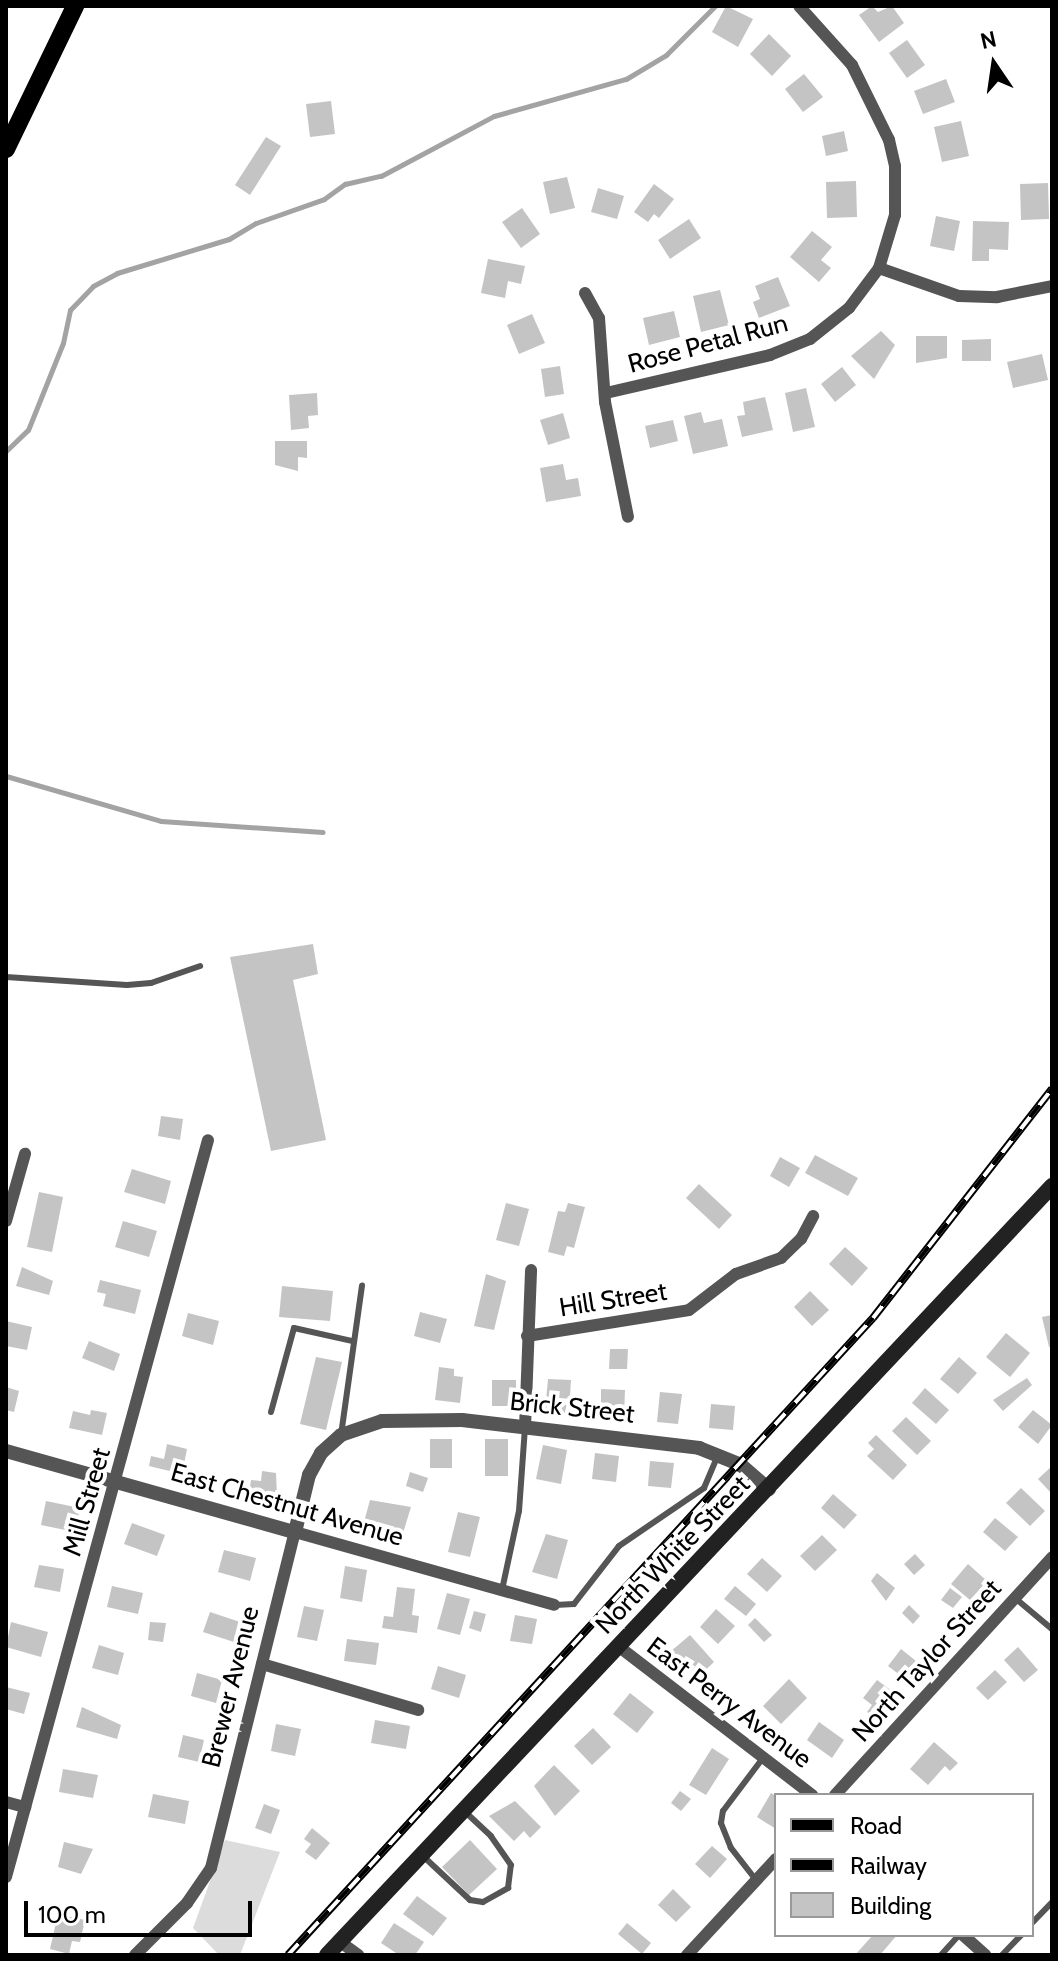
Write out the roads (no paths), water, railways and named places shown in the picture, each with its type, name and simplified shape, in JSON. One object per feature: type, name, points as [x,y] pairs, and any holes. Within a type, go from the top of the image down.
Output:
[{"type":"main road","points":[[6,149],[75,6]]},
{"type":"main road","name":"North White Street","points":[[327,1955],[1052,1186]]},
{"type":"street","name":"Rose Petal Run","points":[[606,393],[770,355],[810,339],[849,308],[879,268],[895,215],[895,166],[889,140],[852,65],[799,6]]},
{"type":"street","points":[[879,268],[922,286],[969,297],[1016,295],[1052,286]]},
{"type":"street","points":[[585,293],[599,318],[606,393],[628,517]]},
{"type":"street","name":"Mill Street","points":[[6,1877],[208,1140]]},
{"type":"street","points":[[6,1221],[25,1154]]},
{"type":"street","name":"Hill Street","points":[[527,1336],[689,1310],[736,1274],[781,1258],[801,1239],[813,1216]]},
{"type":"street","points":[[525,1428],[531,1270]]},
{"type":"street","name":"Brick Street","points":[[359,1426],[418,1418],[663,1442],[718,1455],[741,1465],[769,1489]]},
{"type":"street","name":"Brewer Avenue","points":[[135,1955],[187,1903],[211,1868],[309,1475],[321,1453],[341,1435],[359,1426]]},
{"type":"street","name":"East Chestnut Avenue","points":[[6,1451],[554,1605]]},
{"type":"street","name":"North Taylor Street","points":[[837,1793],[1052,1557]]},
{"type":"street","name":"East Perry Avenue","points":[[618,1646],[765,1755],[810,1793]]},
{"type":"street","points":[[262,1664],[418,1710]]},
{"type":"street","points":[[6,1802],[25,1807]]},
{"type":"street","points":[[687,1955],[774,1861]]},
{"type":"street","points":[[963,1937],[985,1955]]},
{"type":"street","points":[[339,1941],[358,1955]]},
{"type":"lane","points":[[6,977],[127,985],[151,983],[200,966]]},
{"type":"lane","points":[[341,1435],[362,1285]]},
{"type":"lane","points":[[271,1412],[294,1328],[352,1341]]},
{"type":"lane","points":[[502,1590],[519,1511],[525,1428]]},
{"type":"lane","points":[[554,1605],[574,1604],[619,1546],[704,1488],[718,1455]]},
{"type":"lane","points":[[1015,1598],[1052,1629]]},
{"type":"lane","points":[[756,1880],[731,1848],[721,1823],[723,1811],[765,1755]]},
{"type":"lane","points":[[421,1854],[470,1900],[483,1902],[508,1888],[511,1865],[491,1836],[463,1810]]},
{"type":"lane","points":[[1034,1921],[1052,1902]]},
{"type":"lane","points":[[941,1955],[959,1937]]},
{"type":"lane","points":[[1002,1955],[1019,1937]]},
{"type":"waterway","points":[[6,451],[28,430],[63,343],[70,310],[93,286],[117,273],[229,239],[256,223],[324,199],[345,184],[381,176],[494,116],[626,79],[666,55],[715,6]]},
{"type":"waterway","points":[[6,776],[161,821],[323,832]]},
{"type":"railway","points":[[288,1955],[873,1318],[1052,1089]]}]
